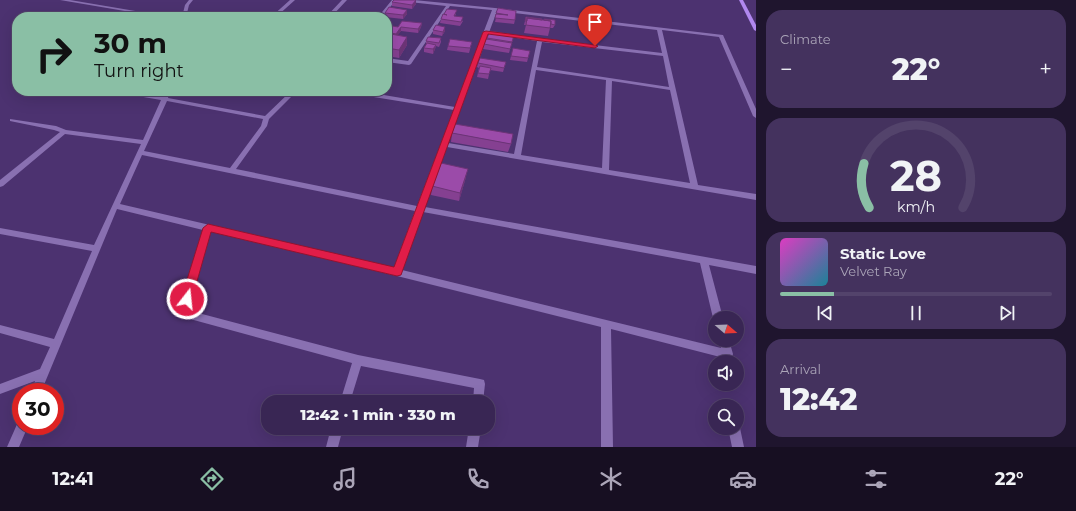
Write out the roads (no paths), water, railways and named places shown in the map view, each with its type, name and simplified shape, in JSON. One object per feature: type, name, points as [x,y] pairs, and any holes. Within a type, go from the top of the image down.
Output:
[{"type":"main road","points":[[741,0],[756,30]]},
{"type":"street","points":[[62,0],[138,12]]},
{"type":"street","points":[[185,12],[187,5],[191,0]]},
{"type":"street","points":[[279,12],[293,0]]},
{"type":"street","points":[[333,12],[345,0]]},
{"type":"street","points":[[384,12],[394,0]]},
{"type":"street","points":[[400,0],[495,9],[721,36],[756,116]]},
{"type":"street","points":[[392,61],[409,63],[449,5]]},
{"type":"street","points":[[397,272],[495,9]]},
{"type":"street","points":[[659,28],[695,187]]},
{"type":"street","points":[[486,32],[665,55]]},
{"type":"street","points":[[517,157],[540,40]]},
{"type":"street","points":[[534,68],[673,89]]},
{"type":"street","points":[[605,172],[609,80]]},
{"type":"street","points":[[40,383],[115,206],[166,96]]},
{"type":"street","points":[[170,96],[266,118]]},
{"type":"street","points":[[232,170],[264,126],[266,118],[289,96]]},
{"type":"street","points":[[379,96],[457,109]]},
{"type":"street","points":[[12,120],[56,128],[64,132],[145,142]]},
{"type":"street","points":[[0,184],[64,132]]},
{"type":"street","points":[[444,144],[756,197]]},
{"type":"street","points":[[140,152],[420,209],[756,270]]},
{"type":"street","points":[[115,206],[397,272],[728,354],[726,347]]},
{"type":"street","points":[[208,228],[182,313],[358,360],[480,384],[479,395]]},
{"type":"street","points":[[0,231],[97,249]]},
{"type":"street","points":[[703,260],[716,311]]},
{"type":"street","points":[[606,324],[607,447]]},
{"type":"street","points":[[0,329],[57,344]]},
{"type":"street","points":[[347,395],[358,360]]},
{"type":"street","points":[[0,390],[44,373]]},
{"type":"street","points":[[13,447],[18,435]]},
{"type":"street","points":[[332,447],[336,435]]},
{"type":"street","points":[[472,447],[474,435]]},
{"type":"street","points":[[735,435],[738,447]]}]
